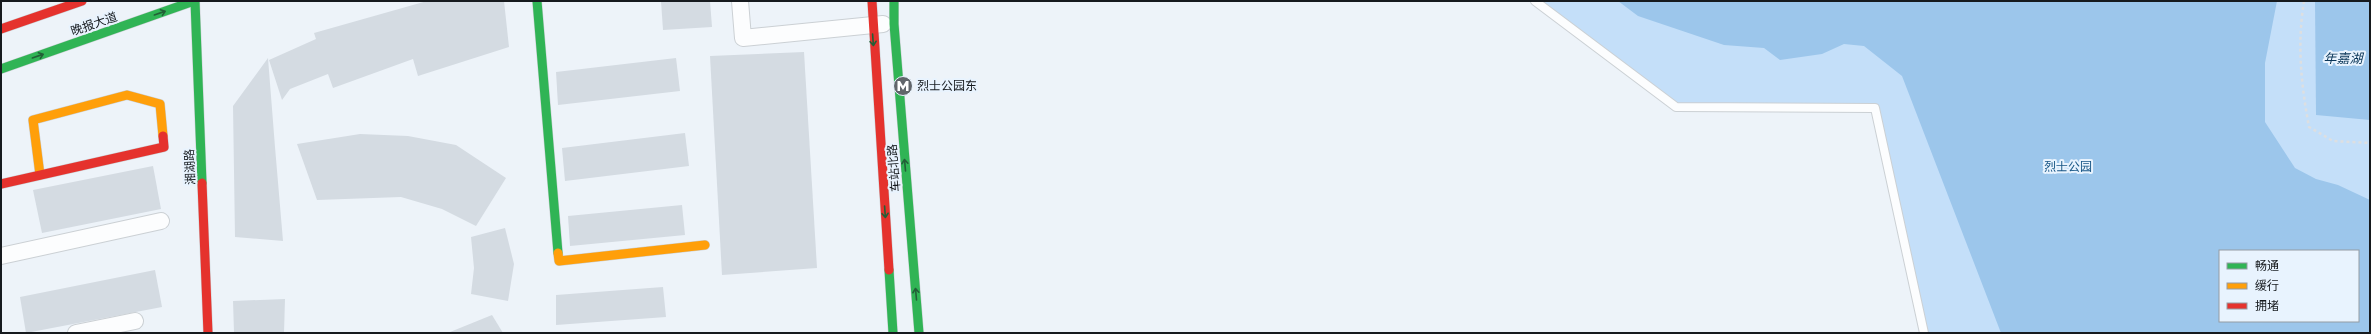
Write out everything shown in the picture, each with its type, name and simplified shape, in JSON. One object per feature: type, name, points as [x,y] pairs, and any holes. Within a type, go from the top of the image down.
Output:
[{"type":"street","points":[[1,29],[82,1]]},
{"type":"street","name":"晚报大道","points":[[1,69],[194,1]]},
{"type":"street","name":"湘湖路","points":[[194,1],[208,333]]},
{"type":"street","points":[[537,1],[558,261],[705,245]]},
{"type":"street","points":[[740,1],[743,38],[872,24],[894,24]]},
{"type":"street","name":"车站北路","points":[[872,1],[872,24],[893,333]]},
{"type":"street","name":"车站北路","points":[[894,1],[894,24],[919,333]]},
{"type":"street","points":[[1,184],[164,147],[160,104],[126,95],[33,120],[40,175]]},
{"type":"street","points":[[1,256],[161,221]]},
{"type":"street","points":[[76,333],[135,321]]},
{"type":"lane","points":[[1535,1],[1676,107],[1875,108],[1924,333]]},
{"type":"path","points":[[2304,1],[2300,26],[2301,82],[2309,127],[2333,141],[2370,143]]},
{"type":"green space","name":"烈士公园","points":[[1535,1],[2370,1],[2370,333],[1924,333],[1875,108],[1676,107]]},
{"type":"water","name":"烈士公园","points":[[1618,1],[2277,1],[2265,63],[2265,122],[2295,168],[2316,179],[2338,185],[2370,200],[2370,333],[2001,333],[1902,76],[1864,46],[1844,44],[1822,54],[1780,60],[1764,48],[1724,45],[1638,16]]},
{"type":"water","name":"年嘉湖","points":[[2315,1],[2370,1],[2370,120],[2316,115]]},
{"type":"building","points":[[427,1],[504,1],[509,47],[418,76],[413,59],[333,88],[328,74],[290,89],[282,100],[269,60],[316,39],[314,33]]},
{"type":"building","points":[[661,1],[710,1],[712,27],[663,30]]},
{"type":"building","points":[[804,52],[817,268],[722,275],[710,56]]},
{"type":"building","points":[[268,58],[283,241],[235,237],[233,106]]},
{"type":"building","points":[[676,58],[680,91],[558,105],[556,72]]},
{"type":"building","points":[[685,133],[689,166],[565,181],[562,148]]},
{"type":"building","points":[[360,134],[408,136],[456,145],[506,178],[476,226],[442,209],[401,197],[317,200],[297,144]]},
{"type":"building","points":[[153,166],[161,209],[42,233],[33,190]]},
{"type":"building","points":[[682,205],[685,235],[570,246],[568,216]]},
{"type":"building","points":[[505,228],[514,264],[508,301],[471,294],[474,268],[471,237]]},
{"type":"building","points":[[155,270],[162,307],[26,333],[20,297]]},
{"type":"building","points":[[663,287],[666,317],[556,325],[556,295]]},
{"type":"building","points":[[285,299],[284,333],[234,333],[233,301]]},
{"type":"building","points":[[492,315],[503,333],[450,333],[450,332]]},
{"type":"traffic: fast","points":[[1,69],[194,1]]},
{"type":"traffic: fast","points":[[195,1],[202,183]]},
{"type":"traffic: fast","points":[[537,1],[558,253]]},
{"type":"traffic: fast","points":[[894,1],[894,24],[919,333]]},
{"type":"traffic: fast","points":[[889,270],[893,333]]},
{"type":"traffic: slow","points":[[40,175],[33,120],[127,95],[160,104],[163,136]]},
{"type":"traffic: slow","points":[[558,253],[559,261],[705,245]]},
{"type":"traffic: jam","points":[[1,29],[82,1]]},
{"type":"traffic: jam","points":[[872,1],[889,270]]},
{"type":"traffic: jam","points":[[1,184],[164,147],[163,136]]},
{"type":"traffic: jam","points":[[202,183],[208,333]]},
{"type":"place","name":"烈士公园东","points":[[903,86]]}]
